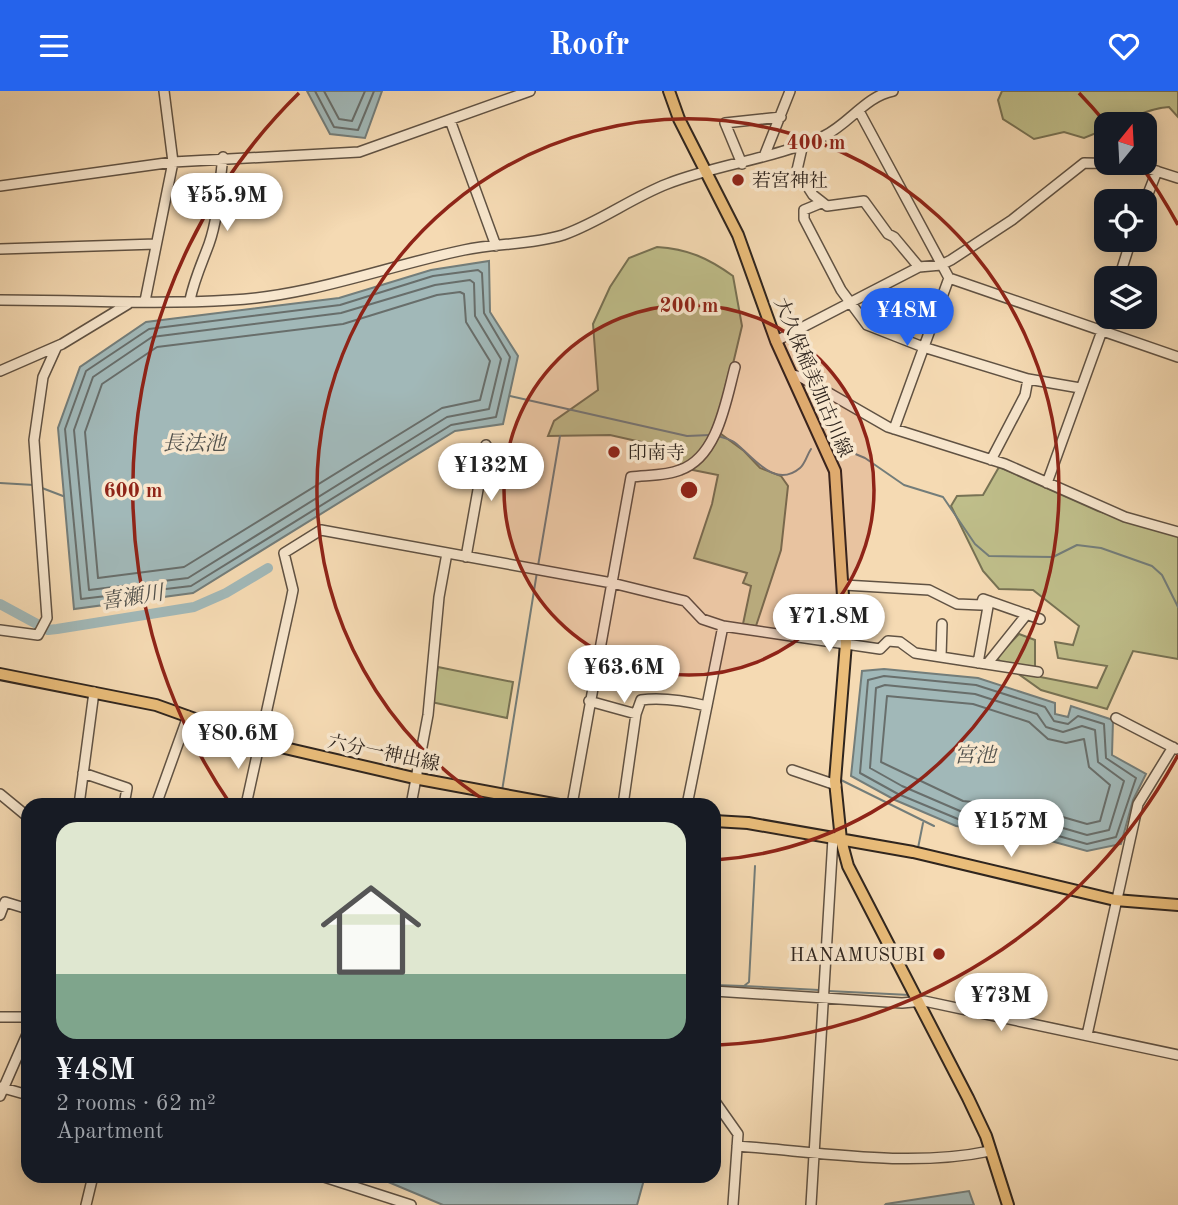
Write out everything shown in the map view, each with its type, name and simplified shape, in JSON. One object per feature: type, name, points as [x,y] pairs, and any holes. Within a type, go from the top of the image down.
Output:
[{"type":"main road","name":"大久保稲美加古川線","points":[[669,91],[679,119],[738,235],[776,341],[835,471],[846,643],[836,785],[837,839],[863,901],[968,1098],[990,1151],[1007,1205]]},
{"type":"main road","name":"六分一神出線","points":[[0,674],[156,705],[259,742],[414,778],[521,798]]},
{"type":"main road","points":[[721,821],[748,823],[913,852],[1115,900],[1178,905]]},
{"type":"street","points":[[145,301],[173,162],[164,91]]},
{"type":"street","points":[[0,186],[223,157],[327,156],[359,152],[530,91]]},
{"type":"street","points":[[765,154],[790,91]]},
{"type":"street","points":[[0,300],[129,303],[233,300],[294,292],[456,252],[563,235],[669,183],[742,164],[765,154],[803,144],[844,126],[872,99],[893,91]]},
{"type":"street","points":[[859,111],[949,278],[1178,357]]},
{"type":"street","points":[[742,164],[725,123],[781,117]]},
{"type":"street","points":[[450,120],[496,246]]},
{"type":"street","points":[[803,144],[797,170],[799,179],[827,206],[864,201],[888,235],[894,237],[919,267]]},
{"type":"street","points":[[190,300],[195,275],[210,243],[221,190],[223,157]]},
{"type":"street","points":[[776,341],[919,267],[941,265],[1012,220],[1084,163],[1094,163]]},
{"type":"street","points":[[1157,171],[1178,178]]},
{"type":"street","points":[[821,202],[804,210],[802,214],[850,304],[867,325],[923,347],[1028,379],[1080,388]]},
{"type":"street","points":[[0,249],[156,244]]},
{"type":"street","points":[[894,429],[949,278]]},
{"type":"street","points":[[0,371],[57,346],[129,303]]},
{"type":"street","points":[[1047,483],[1102,331]]},
{"type":"street","points":[[0,630],[38,635],[45,622],[45,561],[34,440],[43,377],[57,346]]},
{"type":"street","points":[[573,798],[631,477],[681,470],[698,459],[719,424],[735,367]]},
{"type":"street","points":[[792,375],[801,377],[894,429],[991,460],[1125,517],[1178,532]]},
{"type":"street","points":[[991,460],[1025,395],[1028,379]]},
{"type":"street","points":[[466,557],[486,445]]},
{"type":"street","points":[[247,798],[293,590],[284,553],[321,530],[612,583],[685,601],[702,619],[723,626],[880,649],[888,641],[900,642],[915,653],[1038,672]]},
{"type":"street","points":[[412,798],[428,715],[439,597],[447,553]]},
{"type":"street","points":[[844,585],[929,590],[970,607],[981,605],[983,599],[1040,619]]},
{"type":"street","points":[[983,663],[989,601]]},
{"type":"street","points":[[983,663],[1027,614]]},
{"type":"street","points":[[941,657],[942,624]]},
{"type":"street","points":[[688,798],[723,626]]},
{"type":"street","points":[[80,798],[94,692]]},
{"type":"street","points":[[623,798],[624,770],[641,700],[651,698],[665,702],[674,698],[707,706]]},
{"type":"street","points":[[589,701],[636,714]]},
{"type":"street","points":[[159,798],[188,716]]},
{"type":"street","points":[[1087,1034],[1138,804],[1175,748],[1116,718]]},
{"type":"street","points":[[792,771],[836,785]]},
{"type":"street","points":[[83,773],[127,788],[125,798]]},
{"type":"street","points":[[0,794],[21,811]]},
{"type":"street","points":[[811,1205],[823,998],[837,839]]},
{"type":"street","points":[[0,915],[5,902],[21,907]]},
{"type":"street","points":[[721,991],[917,1001],[1087,1034],[1178,1055]]},
{"type":"street","points":[[0,1017],[21,1017]]},
{"type":"street","points":[[21,1055],[1,1090],[21,1094]]},
{"type":"street","points":[[721,1110],[738,1134],[733,1205]]},
{"type":"street","points":[[737,1146],[932,1158],[958,1158],[990,1151]]},
{"type":"street","points":[[86,1205],[91,1183]]},
{"type":"street","points":[[343,1183],[411,1205]]},
{"type":"shaded area","points":[[1002,91],[1178,91],[1178,117],[1169,107],[1147,112],[1094,112],[1094,134],[1084,138],[1064,132],[1034,139],[1003,119],[998,100]]},
{"type":"shaded area","points":[[657,247],[697,255],[733,276],[742,326],[717,431],[744,451],[760,468],[781,476],[788,486],[781,550],[756,626],[743,624],[751,586],[743,583],[747,573],[694,558],[712,504],[718,475],[683,468],[672,449],[610,435],[548,436],[554,421],[598,390],[593,324],[610,287],[629,258]]},
{"type":"shaded area","points":[[999,467],[1098,511],[1178,535],[1178,659],[1133,651],[1107,709],[1041,690],[996,658],[1019,634],[1035,640],[1035,676],[1097,688],[1107,666],[1058,658],[1055,642],[1073,645],[1079,626],[1033,590],[999,589],[983,571],[951,506],[957,496],[983,495]]},
{"type":"shaded area","points":[[438,667],[513,682],[507,718],[431,702]]},
{"type":"water","points":[[307,91],[382,91],[365,138],[330,134]]},
{"type":"water","name":"長法池","points":[[489,261],[490,312],[518,356],[503,424],[455,431],[193,593],[74,609],[58,428],[80,367],[146,322],[339,298],[431,270]]},
{"type":"water","name":"宮池","points":[[884,669],[978,678],[1055,703],[1055,714],[1068,717],[1071,706],[1113,720],[1112,755],[1146,774],[1133,800],[1121,844],[1087,851],[1029,835],[956,826],[895,800],[851,776],[862,671]]},
{"type":"water","points":[[391,1183],[643,1183],[637,1205],[443,1205]]},
{"type":"water","points":[[969,1191],[974,1205],[885,1205],[886,1204]]},
{"type":"waterway","points":[[510,396],[687,436],[710,435]]},
{"type":"waterway","points":[[538,566],[560,436]]},
{"type":"waterway","points":[[718,436],[732,441],[764,468],[781,475],[790,474],[800,468],[811,449]]},
{"type":"waterway","points":[[829,443],[865,458],[904,485],[943,497],[975,544],[989,556],[1053,557],[1077,545],[1101,548],[1152,566],[1162,575],[1178,607]]},
{"type":"waterway","points":[[0,483],[34,485]]},
{"type":"waterway","points":[[42,488],[63,496]]},
{"type":"waterway","name":"喜瀬川","points":[[0,604],[48,630],[57,629],[194,607],[226,593],[268,568]]},
{"type":"waterway","points":[[502,791],[537,572]]},
{"type":"waterway","points":[[841,780],[934,826]]},
{"type":"waterway","points":[[918,848],[923,823]]},
{"type":"waterway","points":[[721,985],[744,986],[749,982],[755,866]]},
{"type":"waterway","points":[[744,986],[819,990]]},
{"type":"waterway","points":[[828,991],[910,995]]},
{"type":"waterway","points":[[919,996],[1068,1027]]},
{"type":"place","name":"若宮神社","points":[[738,180]]},
{"type":"place","name":"印南寺","points":[[614,452]]},
{"type":"place","name":"HANAMUSUBI","points":[[939,954]]}]
